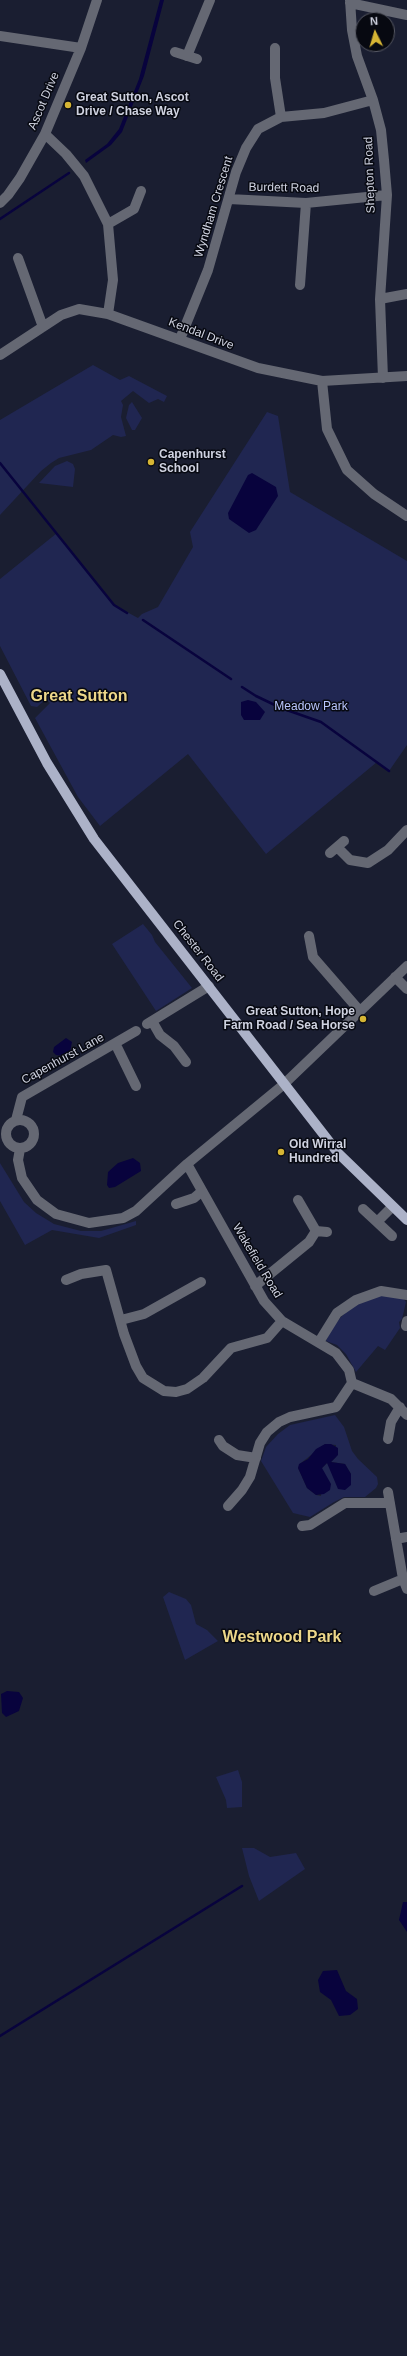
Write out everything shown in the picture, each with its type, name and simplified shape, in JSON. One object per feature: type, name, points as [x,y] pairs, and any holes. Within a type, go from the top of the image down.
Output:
[{"type":"main road","name":"Chester Road","points":[[0,674],[47,763],[90,833],[210,986],[283,1084],[338,1153],[407,1220]]},
{"type":"street","name":"Ascot Drive","points":[[0,203],[20,178],[45,134],[80,48],[97,0]]},
{"type":"street","points":[[175,52],[192,58],[210,0]]},
{"type":"street","points":[[350,2],[407,15]]},
{"type":"street","name":"Shepton Road","points":[[350,2],[357,56],[373,100],[381,130],[387,195],[380,299],[383,378]]},
{"type":"street","points":[[0,36],[80,48]]},
{"type":"street","points":[[275,48],[275,78],[281,117]]},
{"type":"street","name":"Wyndham Crescent","points":[[180,339],[208,270],[239,166],[246,148],[258,128],[281,117],[324,113],[373,100]]},
{"type":"street","points":[[45,134],[66,154],[84,176],[108,224],[113,280],[108,314]]},
{"type":"street","points":[[108,224],[134,209],[142,191]]},
{"type":"street","name":"Burdett Road","points":[[229,199],[306,203],[387,195]]},
{"type":"street","points":[[300,284],[306,203]]},
{"type":"street","points":[[18,258],[43,326]]},
{"type":"street","points":[[380,299],[407,294]]},
{"type":"street","name":"Kendal Drive","points":[[0,355],[61,315],[79,309],[108,314],[180,339],[218,355],[258,368],[322,381],[407,376]]},
{"type":"street","points":[[322,381],[327,429],[348,470],[374,494],[407,516]]},
{"type":"street","points":[[337,847],[350,860],[368,864],[388,850],[407,830]]},
{"type":"street","points":[[309,936],[313,957],[359,1010]]},
{"type":"street","points":[[20,1149],[18,1160],[22,1178],[37,1200],[56,1214],[89,1222],[123,1218],[136,1211],[186,1164],[283,1084],[359,1010],[407,966]]},
{"type":"street","points":[[395,977],[407,989]]},
{"type":"street","points":[[186,1062],[174,1046],[160,1036],[149,1022],[210,986]]},
{"type":"street","name":"Capenhurst Lane","points":[[16,1120],[22,1097],[116,1045],[136,1032]]},
{"type":"street","points":[[116,1045],[136,1086]]},
{"type":"street","points":[[16,1120],[28,1122],[34,1131],[33,1141],[25,1148],[15,1148],[8,1142],[3,1128],[16,1120]]},
{"type":"street","name":"Wakefield Road","points":[[186,1164],[264,1300],[282,1321],[336,1352],[349,1370],[352,1383]]},
{"type":"street","points":[[176,1204],[194,1198],[201,1192]]},
{"type":"street","points":[[255,1286],[322,1231],[298,1200]]},
{"type":"street","points":[[377,1222],[392,1207]]},
{"type":"street","points":[[363,1209],[392,1236]]},
{"type":"street","points":[[66,1280],[81,1274],[106,1270],[126,1340],[143,1378],[164,1391],[176,1392],[196,1384],[231,1348],[242,1344],[256,1343],[266,1338],[282,1321]]},
{"type":"street","points":[[121,1320],[144,1314],[201,1282]]},
{"type":"street","points":[[319,1342],[337,1313],[356,1300],[381,1291],[407,1295]]},
{"type":"street","points":[[228,1506],[242,1490],[250,1477],[260,1443],[279,1422],[298,1414],[336,1407],[352,1383],[391,1399],[404,1411],[391,1422],[388,1439]]},
{"type":"street","points":[[220,1445],[237,1455],[256,1458]]},
{"type":"street","points":[[374,1591],[405,1584],[388,1492]]},
{"type":"street","points":[[308,1528],[345,1503],[390,1503]]},
{"type":"street","points":[[396,1539],[407,1537]]},
{"type":"green space","points":[[93,365],[120,380],[129,376],[167,396],[164,402],[158,399],[149,403],[133,391],[121,401],[123,405],[121,417],[126,436],[121,437],[113,435],[91,450],[59,458],[51,463],[41,471],[0,515],[0,420]]},
{"type":"green space","points":[[132,402],[142,418],[135,430],[132,430],[126,418],[129,405]]},
{"type":"green space","name":"Meadow Park","points":[[267,412],[278,416],[290,492],[407,561],[407,745],[389,771],[377,762],[266,854],[188,754],[100,826],[78,797],[35,718],[50,703],[46,699],[37,707],[31,706],[0,646],[0,579],[57,533],[114,605],[138,618],[142,614],[158,607],[193,547],[190,532]]},
{"type":"green space","points":[[67,461],[73,464],[75,469],[73,487],[39,483],[55,466]]},
{"type":"green space","points":[[143,924],[152,935],[155,942],[192,988],[156,1011],[112,944]]},
{"type":"green space","points":[[0,1163],[24,1202],[36,1213],[54,1224],[81,1231],[101,1231],[136,1221],[136,1225],[99,1238],[52,1230],[25,1245],[0,1201]]},
{"type":"green space","points":[[387,1294],[402,1297],[406,1302],[402,1319],[399,1322],[400,1328],[385,1350],[378,1346],[356,1372],[346,1354],[337,1345],[326,1341],[331,1329],[356,1303]]},
{"type":"green space","points":[[335,1415],[344,1427],[352,1451],[358,1459],[377,1477],[378,1484],[376,1488],[365,1497],[344,1497],[310,1517],[293,1513],[261,1461],[266,1447],[278,1434],[290,1425]],"holes":[[[325,1444],[336,1445],[336,1457],[331,1462],[345,1464],[351,1474],[327,1463],[322,1468],[321,1496],[316,1495],[307,1488],[298,1468],[301,1463]]]},
{"type":"green space","points":[[169,1592],[186,1599],[191,1605],[196,1624],[207,1630],[218,1641],[185,1660],[163,1597]]},
{"type":"green space","points":[[238,1770],[242,1782],[242,1807],[227,1808],[226,1800],[216,1777]]},
{"type":"green space","points":[[242,1848],[254,1848],[270,1857],[296,1853],[305,1869],[259,1901],[249,1876]]},
{"type":"shaded area","points":[[160,0],[164,0],[144,76],[122,132],[111,145],[86,163],[85,160],[107,144],[119,129],[139,79]]},
{"type":"shaded area","points":[[252,473],[276,487],[278,496],[256,530],[249,533],[229,519],[228,513],[248,475]]},
{"type":"shaded area","points":[[248,700],[256,702],[265,712],[260,720],[244,720],[241,715],[241,702]]},
{"type":"shaded area","points":[[66,1038],[72,1042],[70,1052],[64,1056],[56,1055],[53,1052],[54,1047]]},
{"type":"shaded area","points":[[133,1158],[140,1163],[141,1171],[115,1187],[109,1188],[107,1185],[108,1172],[118,1163]]},
{"type":"shaded area","points":[[325,1444],[331,1444],[338,1448],[338,1455],[331,1462],[345,1464],[351,1474],[351,1485],[345,1490],[338,1489],[327,1463],[322,1468],[331,1484],[330,1490],[324,1494],[316,1495],[307,1488],[298,1468],[299,1464],[308,1459],[316,1449]]},
{"type":"shaded area","points":[[7,1691],[19,1692],[23,1698],[19,1711],[6,1717],[2,1713],[1,1694]]},
{"type":"shaded area","points":[[403,1902],[407,1902],[407,1932],[399,1920]]},
{"type":"shaded area","points":[[337,1970],[346,1991],[357,1999],[358,2009],[350,2015],[339,2016],[331,2000],[320,1992],[318,1980],[323,1971]]},
{"type":"waterway","points":[[0,219],[69,173]]},
{"type":"waterway","points":[[0,463],[114,605],[127,613]]},
{"type":"waterway","points":[[143,620],[231,679]]},
{"type":"waterway","points":[[242,687],[256,696],[281,708],[321,722],[389,771]]},
{"type":"waterway","points":[[0,2036],[242,1886]]},
{"type":"place","name":"Great Sutton, Ascot Drive / Chase Way","points":[[68,105]]},
{"type":"place","name":"Capenhurst School","points":[[151,462]]},
{"type":"place","name":"Great Sutton, Hope Farm Road / Sea Horse","points":[[363,1019]]},
{"type":"place","name":"Old Wirral Hundred","points":[[281,1152]]},
{"type":"district","name":"Great Sutton","points":[[79,697]]},
{"type":"district","name":"Westwood Park","points":[[282,1638]]}]
